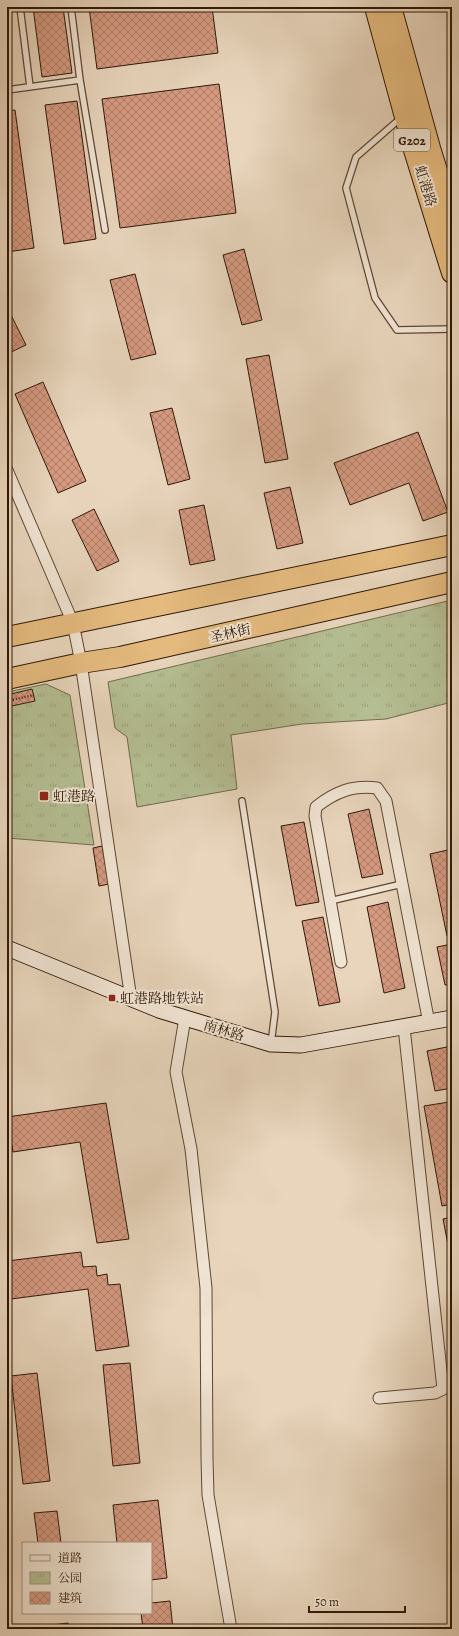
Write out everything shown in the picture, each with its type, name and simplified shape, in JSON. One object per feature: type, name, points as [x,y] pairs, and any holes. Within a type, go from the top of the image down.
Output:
[{"type":"highway","name":"虹港路","points":[[375,7],[452,273]]},
{"type":"highway","name":"虹港路","points":[[391,7],[430,148],[452,219]]},
{"type":"highway","points":[[7,637],[452,545]]},
{"type":"highway","name":"圣林街","points":[[7,679],[81,663],[120,657],[452,582]]},
{"type":"street","points":[[7,470],[72,623],[81,663],[131,998]]},
{"type":"street","points":[[341,962],[315,816],[316,807],[346,790],[362,786],[377,788],[386,801],[429,1023]]},
{"type":"street","name":"南林路","points":[[7,948],[185,1018],[270,1044],[300,1045],[452,1018]]},
{"type":"street","points":[[185,1018],[176,1072],[190,1149],[206,1288],[208,1495],[231,1629]]},
{"type":"street","points":[[379,1398],[435,1393],[443,1389],[404,1027]]},
{"type":"lane","points":[[20,7],[30,87]]},
{"type":"lane","points":[[71,7],[80,80],[105,230]]},
{"type":"lane","points":[[7,90],[80,80]]},
{"type":"lane","points":[[405,114],[356,157],[346,188],[375,298],[397,330],[452,329]]},
{"type":"lane","points":[[242,801],[275,1012],[270,1044]]},
{"type":"lane","points":[[330,901],[402,884]]},
{"type":"path","points":[[7,701],[34,696]]},
{"type":"green space","points":[[452,600],[452,702],[386,719],[302,724],[231,735],[237,789],[137,807],[127,737],[115,728],[108,682]]},
{"type":"green space","points":[[46,684],[70,695],[94,845],[7,838],[7,692]]},
{"type":"building","points":[[33,7],[63,7],[72,73],[42,77]]},
{"type":"building","points":[[89,7],[212,7],[218,53],[97,69]]},
{"type":"building","points":[[7,60],[10,82],[7,82]]},
{"type":"building","points":[[219,84],[236,213],[120,228],[102,99]]},
{"type":"building","points":[[77,101],[96,239],[64,244],[45,105]]},
{"type":"building","points":[[15,110],[34,248],[7,252],[7,111]]},
{"type":"building","points":[[244,249],[262,320],[242,325],[223,255]]},
{"type":"building","points":[[135,274],[156,354],[131,360],[110,280]]},
{"type":"building","points":[[7,307],[26,345],[7,354]]},
{"type":"building","points":[[269,355],[288,459],[265,463],[246,359]]},
{"type":"building","points":[[43,382],[86,481],[58,493],[15,394]]},
{"type":"building","points":[[172,408],[190,479],[168,485],[150,413]]},
{"type":"building","points":[[418,432],[448,512],[423,521],[409,483],[350,505],[334,463]]},
{"type":"building","points":[[290,487],[303,543],[277,549],[264,493]]},
{"type":"building","points":[[204,505],[215,560],[190,565],[179,510]]},
{"type":"building","points":[[94,509],[119,561],[97,571],[72,520]]},
{"type":"building","points":[[32,689],[35,701],[7,707],[7,695]]},
{"type":"building","points":[[369,809],[383,874],[362,878],[348,814]]},
{"type":"building","points":[[304,822],[319,902],[296,906],[281,826]]},
{"type":"building","points":[[102,846],[109,884],[99,886],[93,848]]},
{"type":"building","points":[[452,849],[452,935],[447,936],[430,854]]},
{"type":"building","points":[[388,902],[405,988],[384,993],[367,907]]},
{"type":"building","points":[[323,917],[340,1002],[319,1006],[302,921]]},
{"type":"building","points":[[452,944],[452,984],[445,985],[437,947]]},
{"type":"building","points":[[452,1046],[452,1088],[435,1091],[427,1051]]},
{"type":"building","points":[[449,1102],[452,1117],[452,1204],[442,1206],[424,1106]]},
{"type":"building","points":[[106,1103],[129,1239],[97,1243],[80,1142],[13,1152],[7,1117]]},
{"type":"building","points":[[452,1217],[452,1266],[443,1219]]},
{"type":"building","points":[[81,1252],[83,1267],[96,1266],[97,1276],[107,1274],[108,1285],[120,1284],[129,1346],[96,1351],[88,1289],[11,1299],[7,1261]]},
{"type":"building","points":[[130,1363],[140,1463],[113,1466],[103,1365]]},
{"type":"building","points":[[37,1373],[50,1481],[23,1484],[11,1376]]},
{"type":"building","points":[[158,1500],[167,1578],[152,1580],[152,1542],[117,1542],[113,1505]]},
{"type":"building","points":[[57,1511],[61,1542],[38,1542],[34,1513]]},
{"type":"building","points":[[170,1601],[173,1629],[143,1629],[141,1614],[152,1614],[152,1603]]},
{"type":"building","points":[[68,1623],[69,1629],[44,1629],[44,1626]]},
{"type":"place","name":"虹港路","points":[[44,796]]},
{"type":"place","name":"虹港路地铁站","points":[[112,998]]}]
